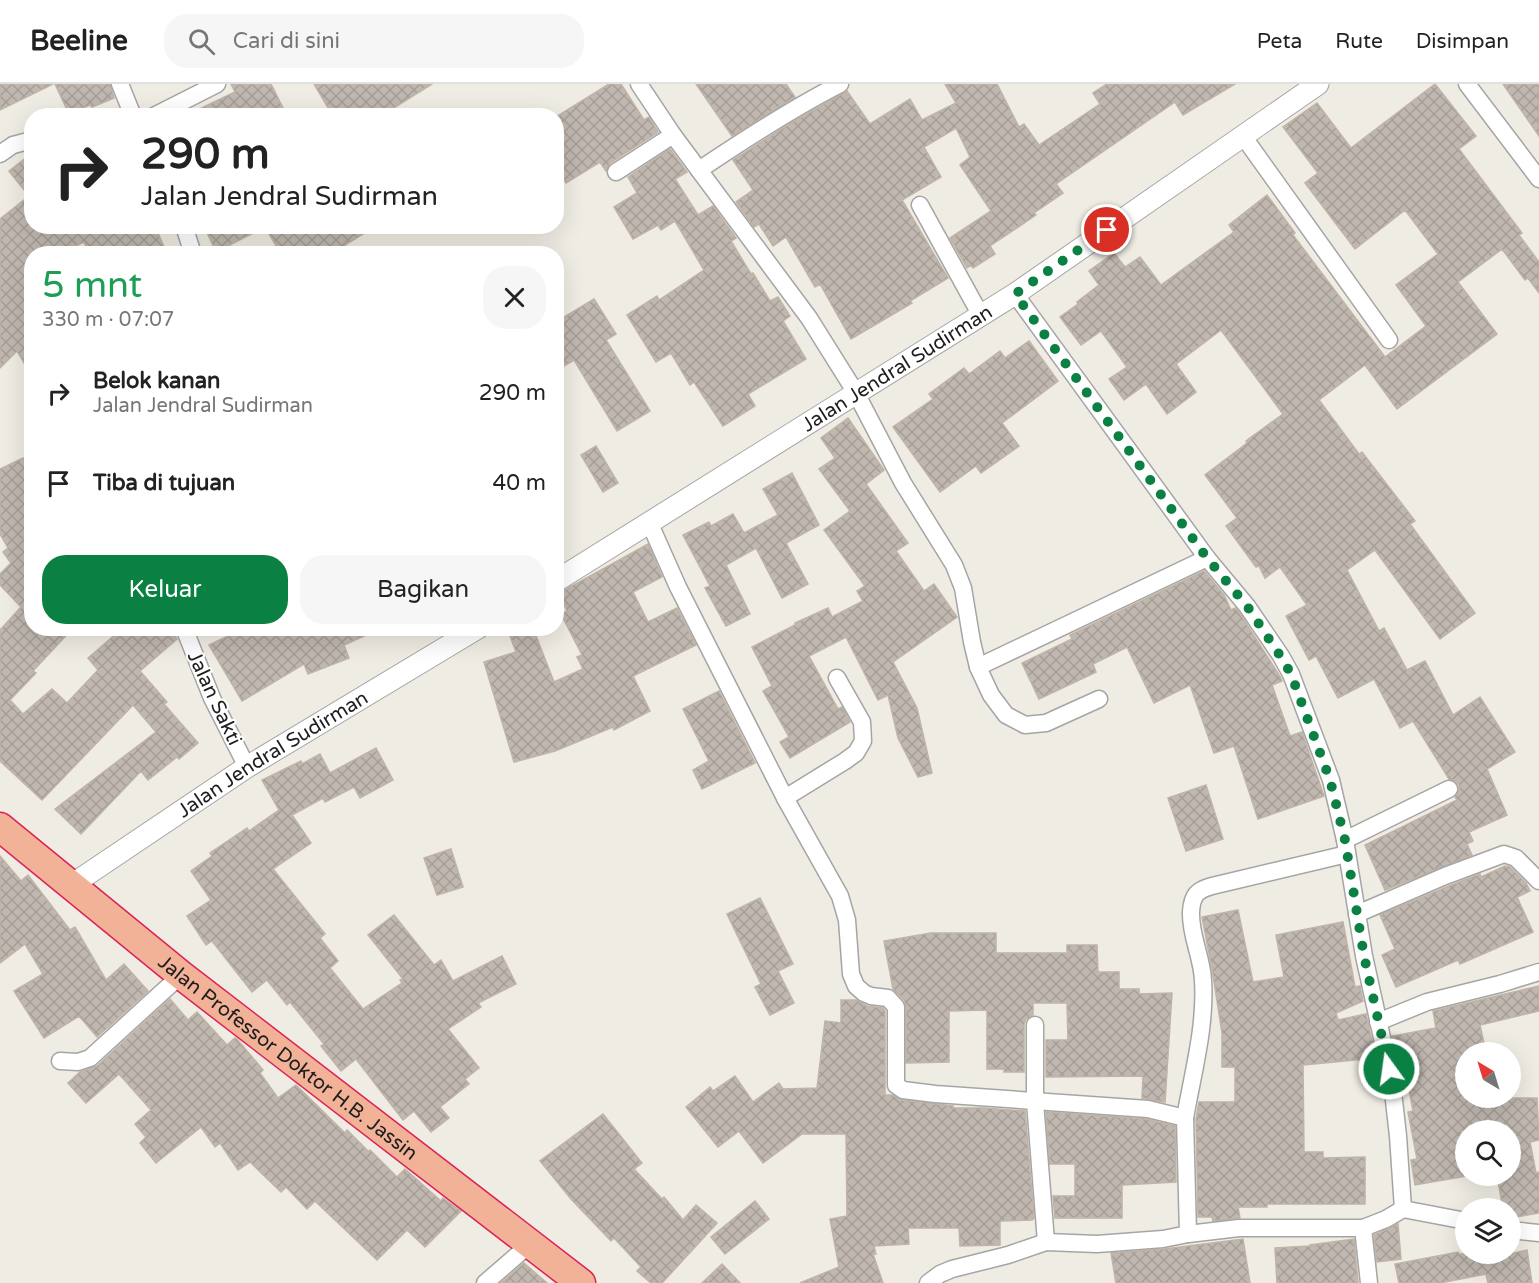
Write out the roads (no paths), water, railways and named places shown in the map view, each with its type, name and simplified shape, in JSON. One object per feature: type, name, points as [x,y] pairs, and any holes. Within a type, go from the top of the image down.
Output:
[{"type":"highway","name":"Jalan Professor Doktor H.B. Jassin","points":[[0,827],[182,975],[581,1283]]},
{"type":"street","points":[[120,84],[130,108]]},
{"type":"street","points":[[170,108],[217,84]]},
{"type":"street","points":[[639,84],[673,135],[808,318],[856,393],[903,483],[946,548],[963,588],[978,667],[991,695],[1006,715],[1025,725],[1046,723],[1099,699]]},
{"type":"street","points":[[699,170],[760,129],[840,84]]},
{"type":"street","name":"Jalan Jendral Sudirman","points":[[564,576],[1015,294],[1318,84]]},
{"type":"street","points":[[1467,84],[1539,179]]},
{"type":"street","points":[[616,172],[673,135]]},
{"type":"street","points":[[1243,136],[1389,340]]},
{"type":"street","points":[[0,154],[13,145],[24,142]]},
{"type":"street","points":[[920,205],[980,314]]},
{"type":"street","points":[[1015,294],[1207,558],[1247,606],[1291,674],[1330,780],[1346,847],[1364,956],[1392,1083],[1403,1209]]},
{"type":"street","points":[[650,524],[678,587],[785,798],[840,896],[847,920],[851,974],[856,986],[871,996],[888,998],[896,1007],[895,1076],[898,1087],[903,1090],[935,1095],[1148,1108],[1185,1118]]},
{"type":"street","points":[[978,667],[1207,558]]},
{"type":"street","name":"Jalan Sakti","points":[[187,636],[212,698],[248,766]]},
{"type":"street","name":"Jalan Jendral Sudirman","points":[[70,886],[248,766],[465,636]]},
{"type":"street","points":[[785,798],[845,761],[860,748],[864,741],[862,722],[837,678]]},
{"type":"street","points":[[1188,1234],[1185,1118],[1200,1045],[1203,1001],[1203,979],[1191,911],[1196,894],[1199,890],[1346,847],[1449,789]]},
{"type":"street","points":[[1357,914],[1444,876],[1504,854],[1516,858],[1539,881]]},
{"type":"street","points":[[1378,1022],[1427,1002],[1539,972]]},
{"type":"street","points":[[60,1061],[78,1062],[90,1058],[182,975]]},
{"type":"street","points":[[1035,1025],[1035,1102],[1046,1242]]},
{"type":"street","points":[[928,1283],[952,1269],[1008,1255],[1046,1242],[1097,1244],[1129,1242],[1239,1228],[1363,1228],[1403,1209],[1455,1219]]},
{"type":"street","points":[[1363,1228],[1369,1283]]},
{"type":"street","points":[[1521,1231],[1539,1233]]},
{"type":"street","points":[[485,1283],[530,1244]]}]
